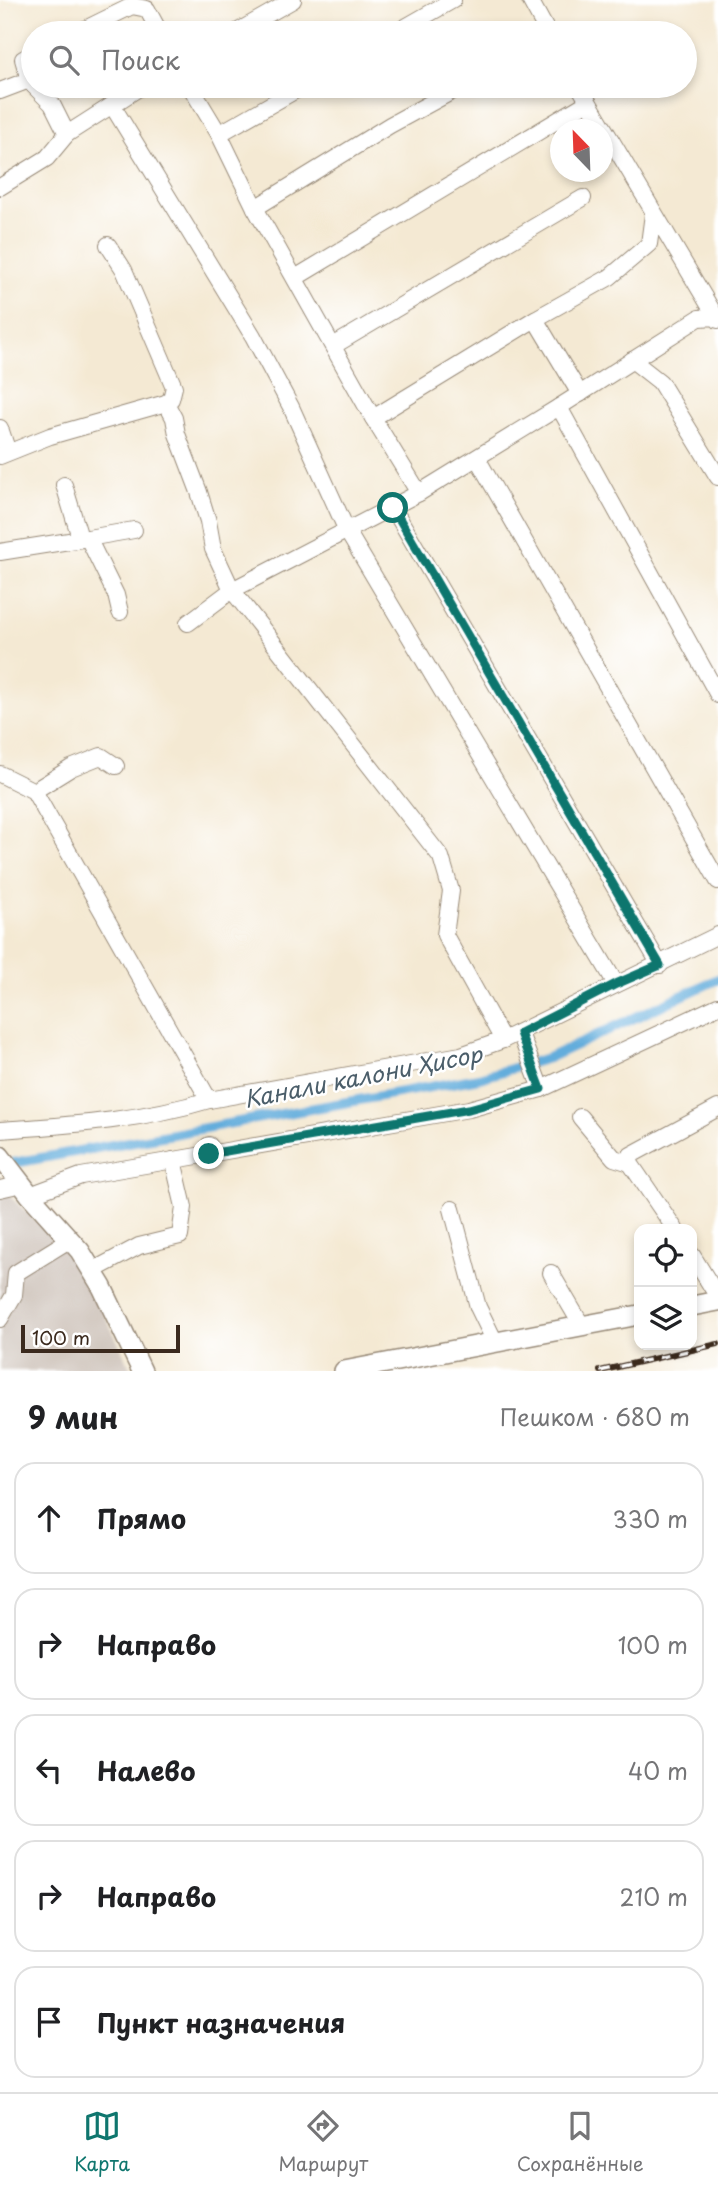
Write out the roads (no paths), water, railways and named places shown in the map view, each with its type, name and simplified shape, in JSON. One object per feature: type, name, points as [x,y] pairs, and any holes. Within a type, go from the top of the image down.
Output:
[{"type":"main road","points":[[0,1157],[80,1251],[102,1287],[142,1369]]},
{"type":"main road","points":[[697,1305],[718,1299]]},
{"type":"main road","points":[[344,1371],[634,1316]]},
{"type":"street","points":[[256,21],[293,0]]},
{"type":"street","points":[[416,21],[453,0]]},
{"type":"street","points":[[530,0],[541,21]]},
{"type":"street","points":[[101,21],[132,6],[147,9],[154,21]]},
{"type":"street","points":[[0,91],[21,86]]},
{"type":"street","points":[[46,98],[52,104],[67,134]]},
{"type":"street","points":[[0,187],[47,158],[67,134],[123,98]]},
{"type":"street","points":[[197,98],[219,134],[255,208],[373,418],[419,493]]},
{"type":"street","points":[[219,134],[282,98]]},
{"type":"street","points":[[255,208],[390,125],[441,98]]},
{"type":"street","points":[[586,98],[717,319]]},
{"type":"street","points":[[295,278],[588,102]]},
{"type":"street","points":[[112,105],[253,336],[291,407],[347,531],[616,984]]},
{"type":"street","points":[[333,346],[583,198]]},
{"type":"street","points":[[373,418],[534,319],[610,276],[649,244],[653,214]]},
{"type":"street","points":[[0,428],[4,454],[50,436],[166,403],[171,399],[174,387],[124,271],[108,245]]},
{"type":"street","points":[[188,623],[232,590],[419,493],[699,318],[717,319]]},
{"type":"street","points":[[534,319],[580,394]]},
{"type":"street","points":[[632,360],[660,382],[718,477]]},
{"type":"street","points":[[166,403],[174,418],[177,434],[202,501],[213,549],[232,590],[441,857],[451,891],[444,935],[503,1040]]},
{"type":"street","points":[[559,407],[718,695]]},
{"type":"street","points":[[477,458],[718,881]]},
{"type":"street","points":[[64,485],[78,531],[116,595],[120,612]]},
{"type":"street","points":[[393,508],[660,965]]},
{"type":"street","points":[[0,552],[134,530]]},
{"type":"street","points":[[34,791],[71,768],[101,755],[116,766]]},
{"type":"street","points":[[0,774],[34,791],[209,1100]]},
{"type":"street","points":[[0,1130],[72,1125],[161,1114],[209,1100],[461,1055],[521,1036],[616,984],[718,935]]},
{"type":"street","points":[[0,1189],[173,1160],[209,1149],[469,1109],[540,1084],[718,1006]]},
{"type":"street","points":[[521,1036],[540,1084]]},
{"type":"street","points":[[630,1163],[631,1155],[718,1108]]},
{"type":"street","points":[[580,1117],[614,1158],[630,1163],[672,1224]]},
{"type":"street","points":[[92,1271],[139,1246],[180,1236],[184,1207],[173,1160]]},
{"type":"street","points":[[452,1209],[478,1307],[495,1342]]},
{"type":"street","points":[[0,1319],[14,1295],[16,1273],[69,1240]]},
{"type":"street","points":[[697,1263],[718,1299]]},
{"type":"street","points":[[551,1273],[582,1326]]},
{"type":"waterway","name":"Канали калони Ҳисор","points":[[3,1165],[479,1078],[548,1058],[718,979]]},
{"type":"railway","points":[[600,1371],[718,1344]]}]
